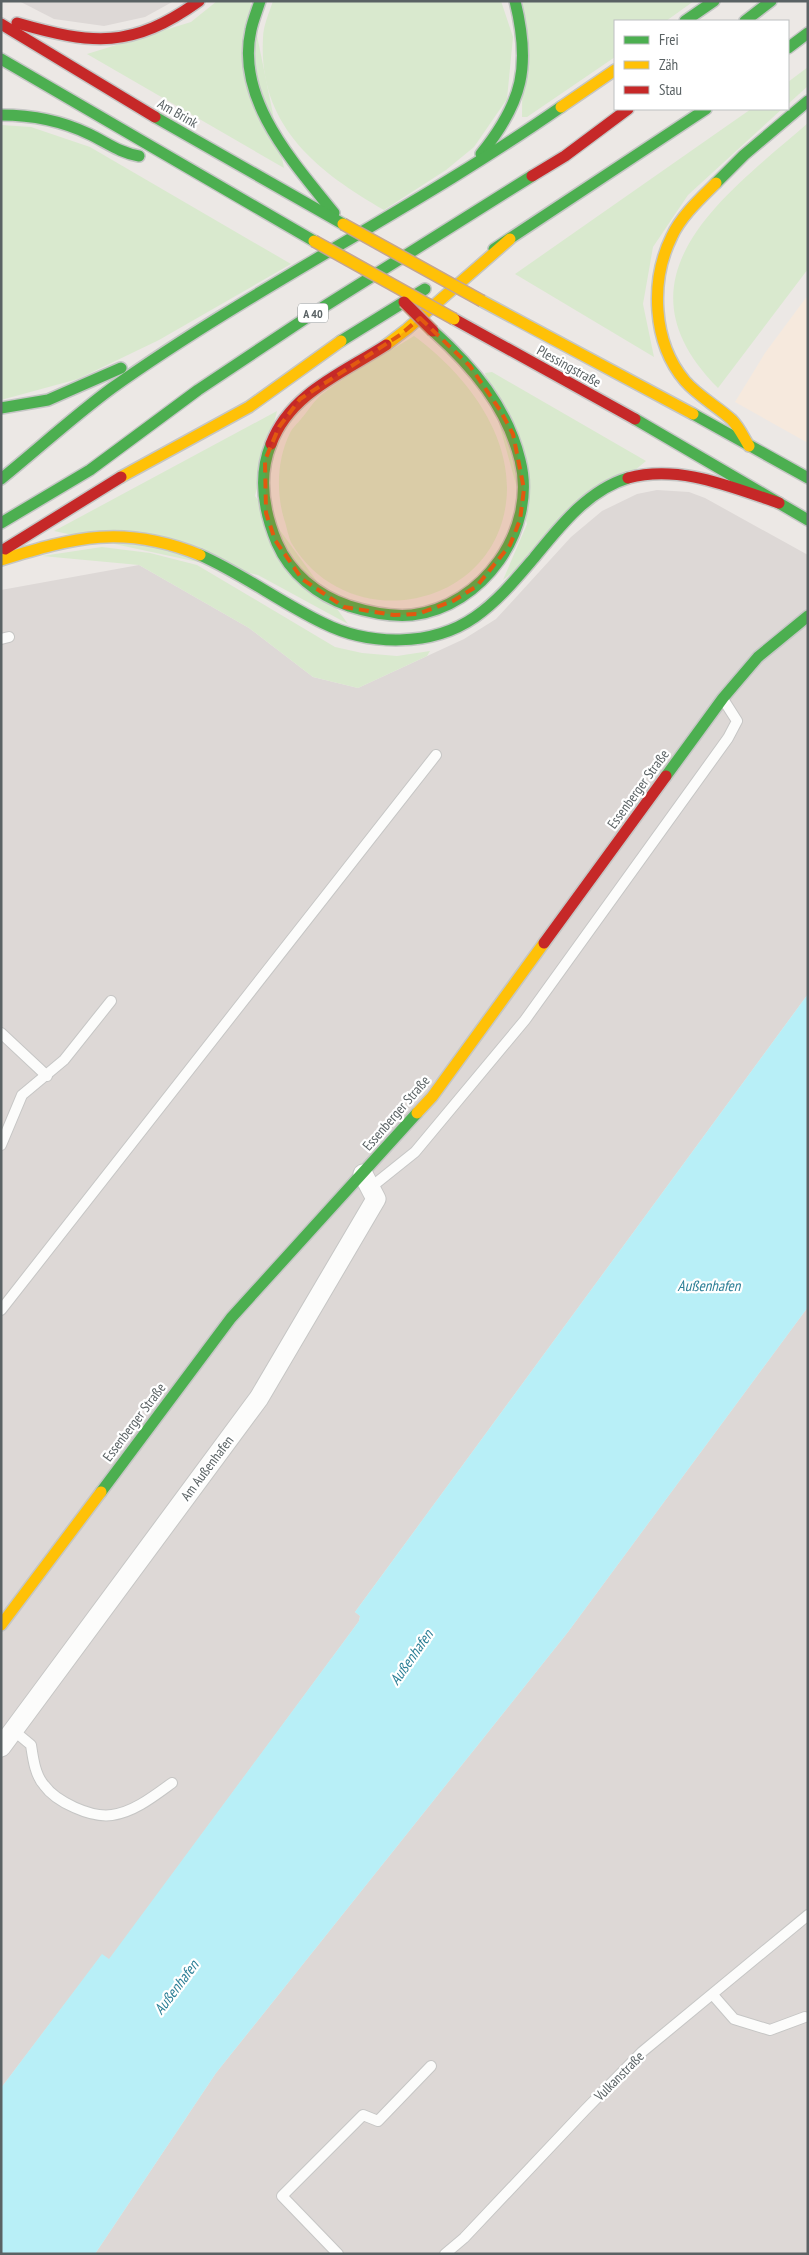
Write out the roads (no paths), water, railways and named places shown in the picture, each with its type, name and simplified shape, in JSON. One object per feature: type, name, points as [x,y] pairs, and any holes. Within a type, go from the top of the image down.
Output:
[{"type":"main road","points":[[1,18],[80,39],[113,40],[147,32],[184,13],[199,1]]},
{"type":"main road","points":[[260,1],[251,36],[250,62],[256,94],[266,120],[279,141],[343,224]]},
{"type":"main road","points":[[468,170],[497,135],[517,101],[524,69],[524,36],[515,1]]},
{"type":"main road","points":[[686,20],[714,1]]},
{"type":"main road","points":[[746,20],[772,1]]},
{"type":"main road","name":"Am Brink","points":[[1,24],[120,97],[343,224]]},
{"type":"main road","points":[[789,47],[808,33]]},
{"type":"main road","points":[[1,59],[168,158]]},
{"type":"main road","points":[[1,479],[111,390],[192,335],[468,170],[614,71]]},
{"type":"main road","points":[[749,446],[734,422],[685,380],[664,345],[658,316],[659,273],[672,235],[697,202],[744,155],[808,101]]},
{"type":"main road","name":"A 40","points":[[1,523],[90,470],[198,390],[309,316],[565,156],[627,110]]},
{"type":"main road","points":[[1,551],[125,474],[249,407],[360,327],[510,239],[704,110]]},
{"type":"main road","points":[[1,115],[44,119],[82,131],[127,155],[168,158]]},
{"type":"main road","name":"Plessingstraße","points":[[168,158],[379,278],[656,431],[808,520]]},
{"type":"main road","name":"Plessingstraße","points":[[343,224],[808,478]]},
{"type":"main road","points":[[379,278],[433,331],[470,366],[500,410],[512,434],[524,489],[520,520],[510,545],[494,568],[477,586],[454,601],[418,614],[394,616],[344,607],[321,595],[302,579],[275,540],[266,513],[263,489],[265,460],[279,427],[300,399],[400,336],[510,239]]},
{"type":"main road","points":[[1,408],[35,404],[65,394],[192,335]]},
{"type":"main road","points":[[1,560],[72,539],[118,536],[168,544],[214,561],[321,624],[356,636],[404,641],[444,632],[476,617],[499,597],[555,532],[582,506],[603,490],[630,478],[644,474],[678,475],[726,485],[779,503]]},
{"type":"main road","name":"Essenberger Straße","points":[[1,1625],[230,1318],[367,1181],[432,1096],[723,698],[758,657],[808,616]]},
{"type":"street","name":"Am Außenhafen","points":[[1,1747],[259,1398],[376,1198],[367,1181]]},
{"type":"lane","points":[[367,1181],[416,1152],[525,1020],[717,754],[737,721],[723,698]]},
{"type":"lane","points":[[1,1310],[436,756]]},
{"type":"lane","points":[[1,1145],[22,1095],[64,1060],[111,1001]]},
{"type":"lane","points":[[1,1033],[47,1076]]},
{"type":"lane","points":[[13,1730],[32,1745],[34,1764],[43,1785],[57,1798],[77,1809],[111,1816],[138,1806],[172,1783]]},
{"type":"lane","name":"Vulkanstraße","points":[[445,2254],[464,2238],[642,2052],[808,1915]]},
{"type":"lane","points":[[713,1995],[734,2020],[770,2030],[804,2017]]},
{"type":"lane","points":[[338,2254],[282,2196],[363,2115],[378,2121],[431,2066]]},
{"type":"water","name":"Außenhafen","points":[[808,994],[808,1307],[568,1632],[216,2073],[95,2254],[1,2254],[1,2088],[102,1954],[109,1959],[359,1621],[360,1616],[355,1612]]}]
